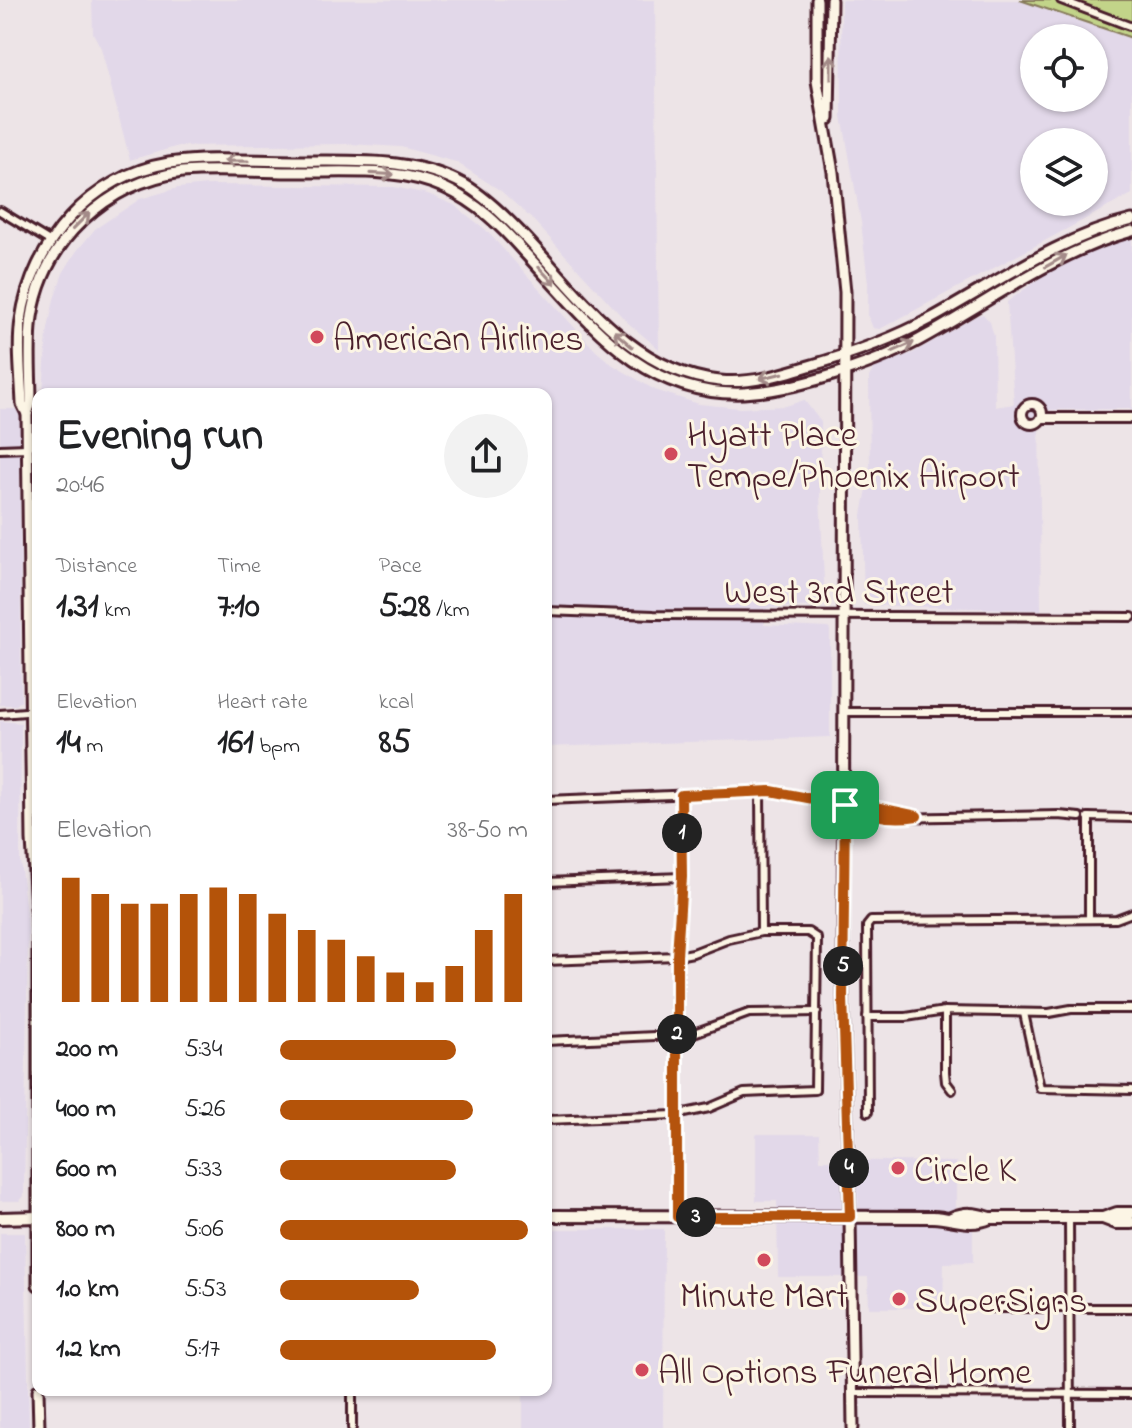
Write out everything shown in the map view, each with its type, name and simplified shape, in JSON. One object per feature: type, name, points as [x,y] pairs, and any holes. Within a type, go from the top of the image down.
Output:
[{"type":"main road","points":[[817,0],[817,81],[828,135],[844,258],[843,997],[853,1428]]},
{"type":"main road","points":[[828,135],[831,0]]},
{"type":"main road","points":[[32,408],[33,314],[55,245],[80,207],[115,182],[151,168],[190,161],[401,164],[441,174],[508,219],[633,348],[662,365],[691,376]]},
{"type":"main road","points":[[475,198],[596,328],[632,361],[667,380],[697,389],[725,392],[779,388],[846,369],[925,337],[1075,252],[1132,231]]},
{"type":"main road","points":[[632,361],[641,361],[677,377],[729,381],[760,379],[846,354],[918,325],[1078,237],[1132,220]]},
{"type":"main road","points":[[507,233],[532,252],[542,255]]},
{"type":"main road","points":[[32,420],[27,448],[32,538]]},
{"type":"main road","points":[[552,1216],[951,1218],[962,1213],[977,1213],[990,1218],[1103,1218],[1117,1213],[1132,1213]]},
{"type":"main road","points":[[0,1218],[32,1217]]},
{"type":"main road","points":[[1103,1218],[1116,1223],[1132,1223]]},
{"type":"main road","points":[[38,1396],[39,1428]]},
{"type":"street","points":[[1061,0],[1132,27]]},
{"type":"street","points":[[0,211],[55,245]]},
{"type":"street","points":[[1042,418],[1132,418]]},
{"type":"street","points":[[0,449],[27,448]]},
{"type":"street","name":"West 3rd Street","points":[[552,611],[845,617],[1132,617]]},
{"type":"street","points":[[845,712],[1132,712]]},
{"type":"street","points":[[0,714],[32,714]]},
{"type":"street","points":[[760,791],[761,932]]},
{"type":"street","points":[[552,800],[760,791],[793,794],[845,805],[861,804],[917,816],[1071,815],[1132,818]]},
{"type":"street","points":[[677,1217],[675,1115],[677,956],[682,877],[681,795]]},
{"type":"street","points":[[1089,817],[1089,919]]},
{"type":"street","points":[[552,882],[682,877]]},
{"type":"street","points":[[868,1112],[867,926],[875,919],[1116,919],[1132,913]]},
{"type":"street","points":[[552,961],[677,956],[761,932],[813,933],[817,938],[815,1090],[744,1093],[709,1108],[675,1115],[552,1120]]},
{"type":"street","points":[[867,1017],[915,1016],[945,1011],[1049,1013],[1071,1009],[1132,1009]]},
{"type":"street","points":[[945,1011],[945,1072],[946,1082],[952,1090]]},
{"type":"street","points":[[552,1041],[677,1035],[699,1031],[749,1013],[817,1012]]},
{"type":"street","points":[[1024,1013],[1040,1088],[1132,1090]]},
{"type":"street","points":[[1069,1218],[1070,1428]]},
{"type":"street","points":[[993,1308],[1132,1308]]},
{"type":"street","points":[[853,1393],[1132,1394]]},
{"type":"street","points":[[352,1396],[352,1428]]},
{"type":"shaded area","points":[[92,0],[655,0],[659,349],[627,322],[533,220],[501,191],[456,162],[401,147],[349,144],[179,146],[130,160],[101,48],[93,33]]},
{"type":"shaded area","points":[[841,0],[1020,0],[1091,24],[1020,24],[1020,112],[1108,112],[1108,30],[1132,38],[1132,194],[1108,207],[1108,128],[1020,128],[1020,216],[1091,216],[880,329],[873,328],[868,316],[868,283],[861,222],[842,116]]},
{"type":"shaded area","points":[[207,185],[394,187],[428,194],[454,205],[485,229],[596,351],[655,390],[699,404],[740,408],[786,406],[804,400],[821,422],[820,495],[825,602],[820,606],[767,608],[764,625],[830,630],[830,737],[552,747],[552,388],[43,388],[47,334],[54,299],[63,273],[76,252],[95,229],[140,199],[178,188]]},
{"type":"shaded area","points":[[1132,237],[1132,409],[1039,410],[1041,610],[864,605],[862,515],[870,473],[869,377],[874,368],[913,353],[983,314],[990,322],[994,336],[995,407],[1014,404],[1007,302],[1044,275],[1085,254]]},
{"type":"shaded area","points":[[0,409],[20,409],[21,701],[16,705],[0,705]]},
{"type":"shaded area","points":[[0,721],[21,723],[20,860],[28,931],[24,1196],[19,1201],[0,1201]]},
{"type":"shaded area","points":[[756,1134],[819,1134],[820,1160],[956,1162],[956,1229],[973,1230],[973,1262],[944,1263],[943,1308],[869,1308],[868,1277],[778,1277],[777,1201],[756,1201]]},
{"type":"shaded area","points":[[552,1229],[664,1229],[663,1428],[523,1428],[523,1396],[552,1396]]},
{"type":"shaded area","points":[[0,1233],[25,1233],[29,1428],[0,1428]]},
{"type":"green space","points":[[1020,0],[1132,0],[1132,38],[1108,30],[1108,24],[1091,24]]},
{"type":"place","name":"American Airlines","points":[[317,337]]},
{"type":"place","name":"Hyatt Place Tempe/Phoenix Airport","points":[[671,454]]},
{"type":"place","name":"Circle K","points":[[898,1168]]},
{"type":"place","name":"Minute Mart","points":[[764,1260]]},
{"type":"place","name":"SuperSigns","points":[[899,1299]]},
{"type":"place","name":"All Options Funeral Home","points":[[642,1370]]},
{"type":"route","points":[[845,805],[771,791],[681,795],[682,877],[677,956],[675,1115],[677,1217],[850,1217],[843,997],[845,805],[861,804],[917,816],[875,816],[845,805]]}]
